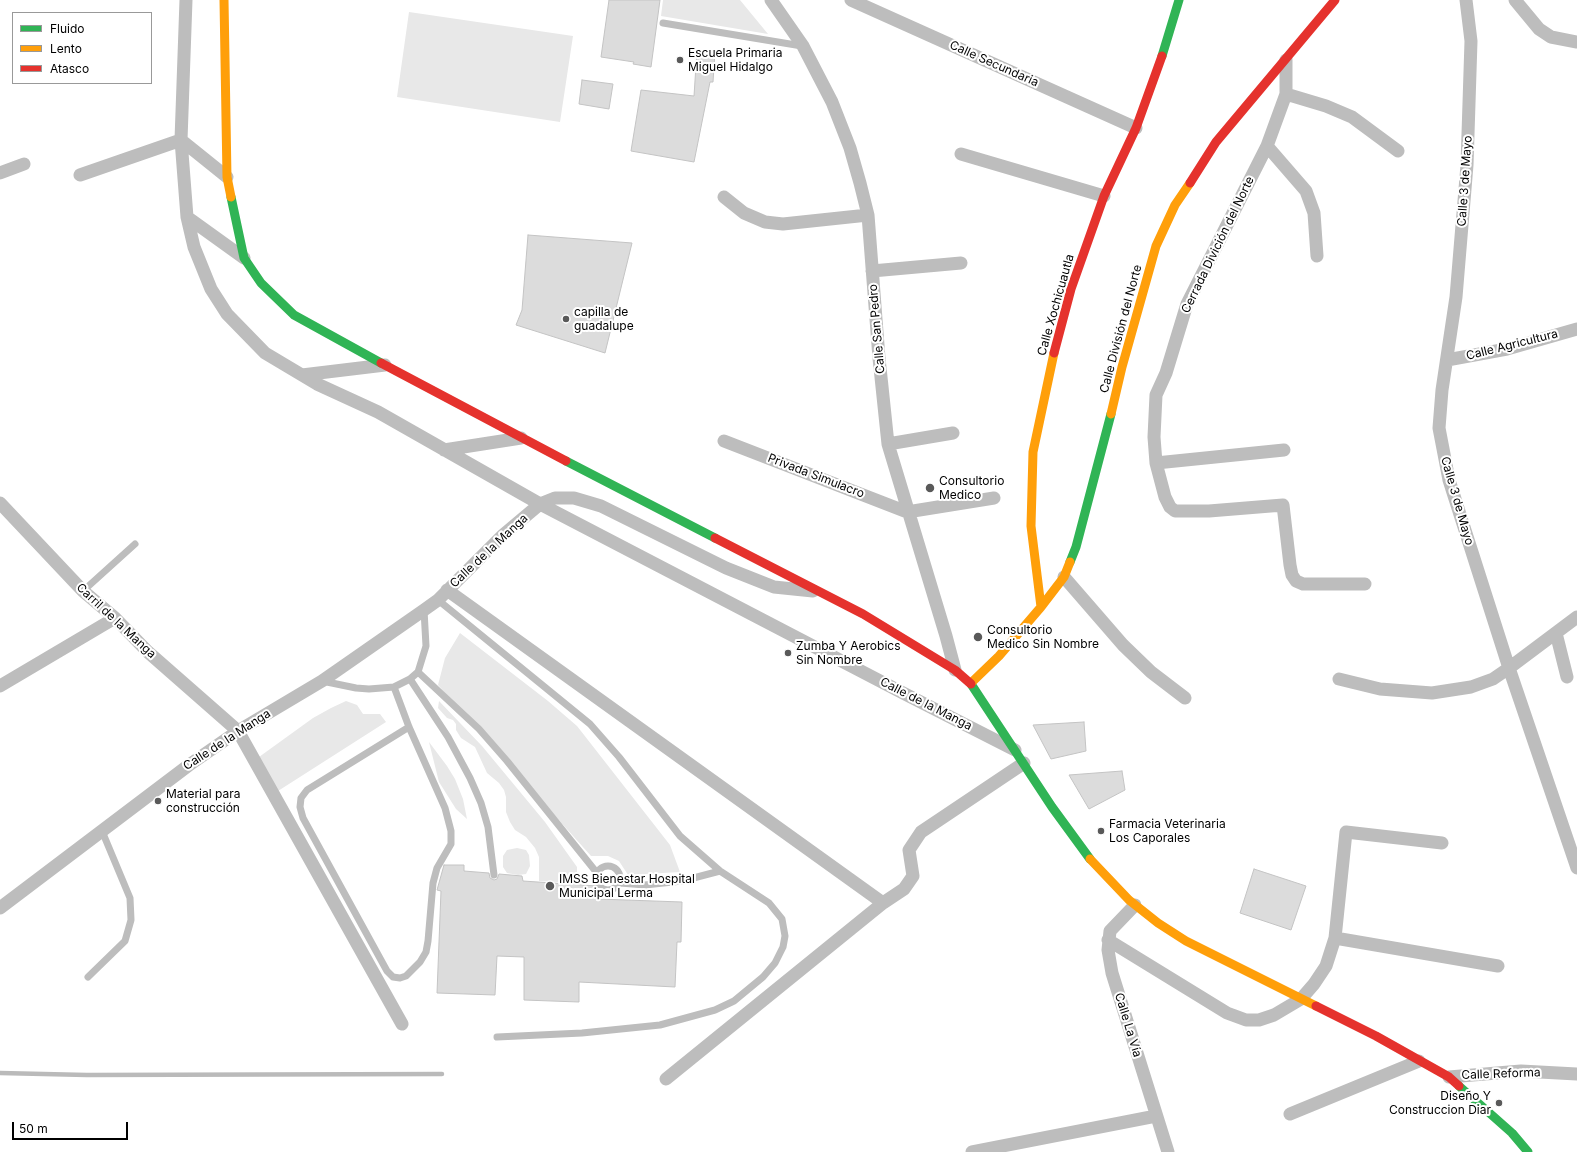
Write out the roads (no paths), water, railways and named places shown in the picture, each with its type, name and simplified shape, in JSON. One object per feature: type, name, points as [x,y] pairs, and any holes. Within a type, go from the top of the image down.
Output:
[{"type":"main road","points":[[224,0],[227,177],[244,258],[261,283],[294,315],[521,438],[863,614],[955,670],[971,683],[1017,751],[1052,807],[1088,857],[1135,905],[1158,923],[1186,941],[1376,1036],[1449,1077],[1512,1133],[1528,1152]]},
{"type":"main road","name":"Calle Xochicuautla","points":[[1041,607],[1031,526],[1033,452],[1050,370],[1071,289],[1104,196],[1136,128],[1159,65],[1179,0]]},
{"type":"main road","name":"Calle División del Norte","points":[[971,683],[999,656],[1041,607],[1064,577],[1076,547],[1128,345],[1156,246],[1175,205],[1216,142],[1335,0]]},
{"type":"street","points":[[186,0],[181,140],[187,217],[194,247],[211,289],[227,314],[265,353],[317,384],[378,412],[540,504],[555,498],[574,498],[601,506],[726,568],[774,587],[820,592]]},
{"type":"street","name":"Calle San Pedro","points":[[771,0],[803,46],[832,102],[845,135],[868,215],[888,444],[955,670]]},
{"type":"street","name":"Calle Secundaria","points":[[852,0],[1136,128]]},
{"type":"street","name":"Calle 3 de Mayo","points":[[1466,0],[1471,41],[1467,165],[1456,297],[1442,390],[1439,428],[1447,473],[1509,668],[1577,868]]},
{"type":"street","points":[[1515,0],[1539,29],[1551,37],[1577,42]]},
{"type":"street","name":"Cerrada Divición del Norte","points":[[1286,60],[1286,94],[1267,146],[1187,304],[1166,373],[1156,395],[1154,437],[1156,463],[1165,497],[1170,507],[1175,511],[1209,511],[1283,504],[1290,565],[1292,575],[1296,581],[1303,584],[1366,584]]},
{"type":"street","points":[[1286,94],[1326,106],[1352,117],[1398,151]]},
{"type":"street","points":[[80,175],[181,140]]},
{"type":"street","points":[[181,140],[227,177]]},
{"type":"street","points":[[1267,146],[1306,190],[1314,213],[1317,256]]},
{"type":"street","points":[[961,154],[1104,196]]},
{"type":"street","points":[[0,173],[24,164]]},
{"type":"street","points":[[724,198],[744,213],[765,222],[783,224],[868,215]]},
{"type":"street","points":[[187,217],[244,258]]},
{"type":"street","points":[[872,271],[961,263]]},
{"type":"street","name":"Calle Agricultura","points":[[1447,360],[1507,349],[1577,329]]},
{"type":"street","points":[[302,376],[386,366]]},
{"type":"street","points":[[888,444],[953,433]]},
{"type":"street","points":[[444,450],[521,438]]},
{"type":"street","name":"Privada Simulacro","points":[[724,440],[907,512]]},
{"type":"street","points":[[1156,463],[1284,450]]},
{"type":"street","points":[[907,512],[994,498]]},
{"type":"street","name":"Carril de la Manga","points":[[0,503],[83,591],[115,618],[148,652],[238,731],[402,1024]]},
{"type":"street","name":"Calle de la Manga","points":[[2,904],[189,765],[238,731],[322,681],[438,600],[502,536],[540,504],[904,694],[1017,751]]},
{"type":"street","points":[[1064,577],[1123,645],[1151,672],[1185,698]]},
{"type":"street","points":[[448,590],[883,903]]},
{"type":"street","points":[[1340,679],[1380,689],[1432,693],[1471,687],[1493,679],[1577,617]]},
{"type":"street","points":[[0,686],[115,618]]},
{"type":"street","points":[[1556,633],[1567,677]]},
{"type":"street","points":[[666,1079],[883,903],[904,889],[913,876],[909,850],[921,832],[1024,763]]},
{"type":"street","points":[[1135,905],[1110,931],[1108,940],[1227,1013],[1246,1020],[1259,1020],[1274,1015],[1301,999],[1326,966],[1335,938],[1346,832],[1442,843]]},
{"type":"street","points":[[1335,938],[1498,966]]},
{"type":"street","name":"Calle La Vía","points":[[1108,940],[1112,973],[1168,1152]]},
{"type":"street","points":[[1290,1114],[1419,1060]]},
{"type":"street","name":"Calle Reforma","points":[[1449,1077],[1521,1071],[1577,1074]]},
{"type":"street","points":[[972,1152],[1156,1116]]},
{"type":"lane","points":[[663,23],[803,46]]},
{"type":"lane","points":[[83,591],[135,544]]},
{"type":"lane","points":[[438,600],[590,724],[619,757],[680,836],[720,871],[769,903],[782,919],[785,936],[784,947],[775,963],[763,976],[734,1001],[715,1010],[660,1025],[582,1033],[497,1037]]},
{"type":"lane","points":[[322,681],[356,688],[394,687],[410,679],[418,672],[426,646],[424,610]]},
{"type":"lane","points":[[418,672],[479,729],[507,761],[597,873]]},
{"type":"lane","points":[[410,679],[448,737],[475,790],[488,828],[494,875]]},
{"type":"lane","points":[[394,687],[409,727],[444,808],[451,831],[451,844],[437,868],[433,883],[426,952],[420,962],[406,976],[400,978],[393,977],[387,971],[303,818],[300,807],[301,798],[307,790],[409,727]]},
{"type":"lane","points":[[88,976],[125,941],[131,920],[130,898],[102,831]]},
{"type":"lane","points":[[620,883],[619,872],[611,865],[600,868],[597,873],[597,884],[606,890],[616,887],[620,883],[645,885],[682,881],[720,871]]},
{"type":"waterway","points":[[0,1073],[87,1075],[442,1074]]},
{"type":"place","name":"Escuela Primaria Miguel Hidalgo","points":[[680,60]]},
{"type":"place","name":"capilla de guadalupe","points":[[566,319]]},
{"type":"place","name":"Consultorio Medico","points":[[930,488]]},
{"type":"place","name":"Consultorio Medico Sin Nombre","points":[[978,637]]},
{"type":"place","name":"Zumba Y Aerobics Sin Nombre","points":[[788,653]]},
{"type":"place","name":"Material para construcción","points":[[158,801]]},
{"type":"place","name":"Farmacia Veterinaria Los Caporales","points":[[1101,831]]},
{"type":"place","name":"IMSS Bienestar Hospital Municipal Lerma","points":[[550,886]]},
{"type":"place","name":"Diseño Y Construccion Diar","points":[[1499,1103]]}]
